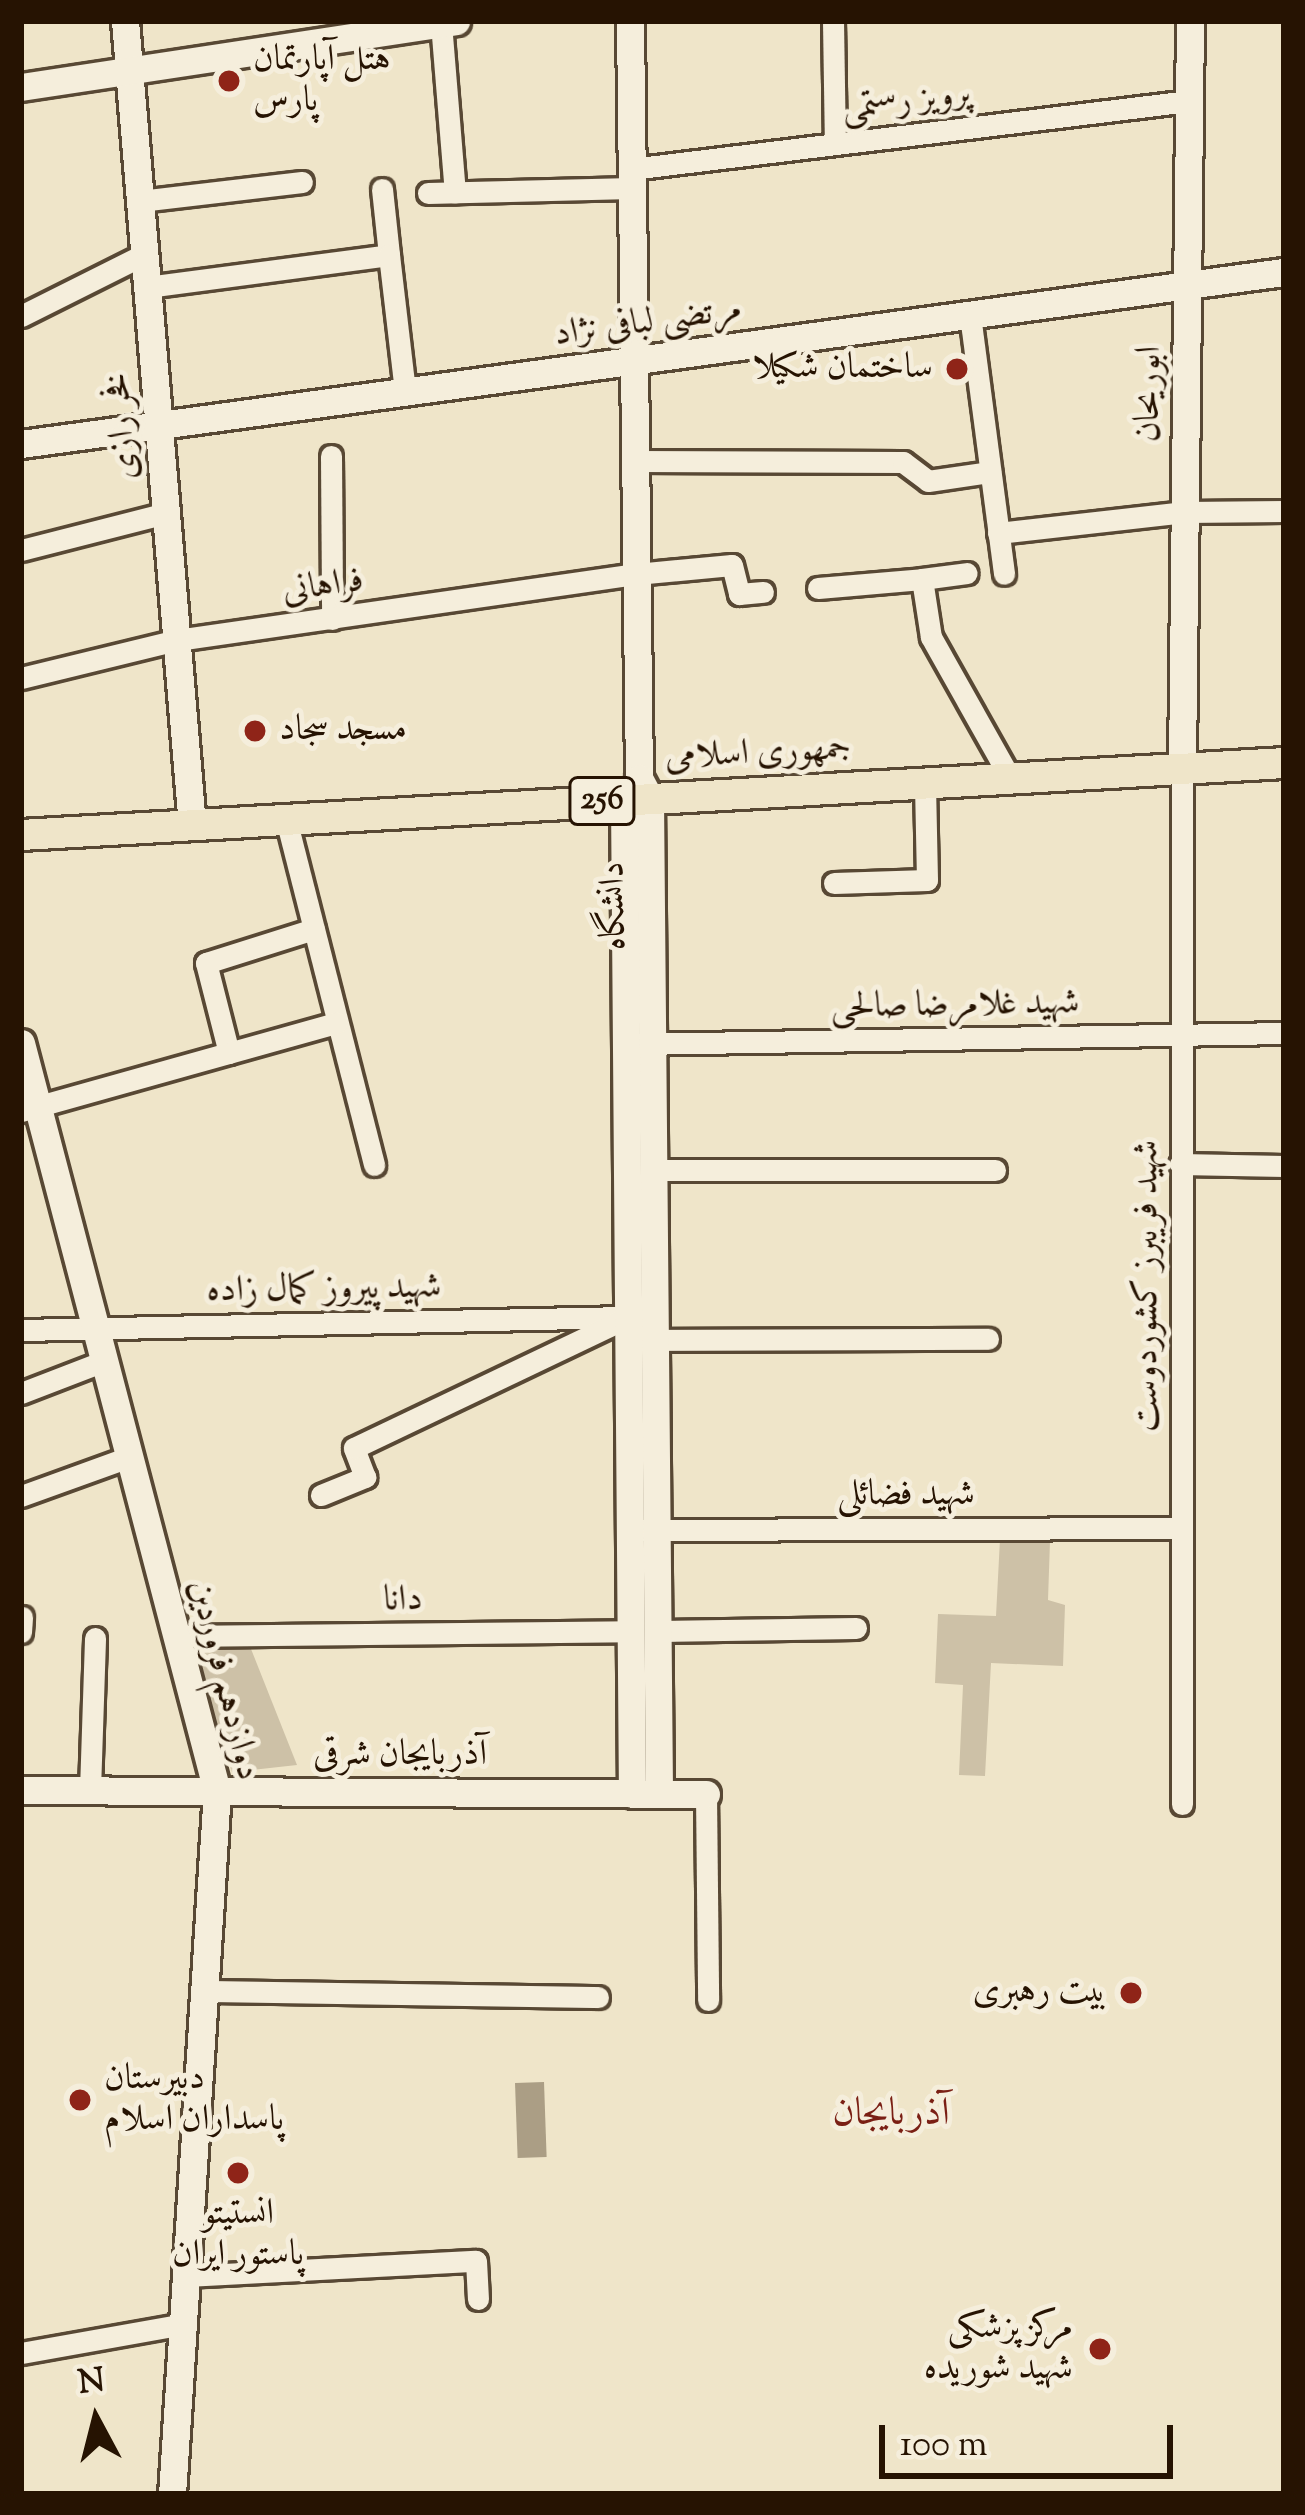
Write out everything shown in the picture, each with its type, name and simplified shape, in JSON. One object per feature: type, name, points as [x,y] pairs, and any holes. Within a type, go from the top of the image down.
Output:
[{"type":"main road","name":"فخر رازی","points":[[125,21],[193,825]]},
{"type":"main road","name":"دانشگاه","points":[[630,21],[645,1794]]},
{"type":"main road","name":"ابوریحان","points":[[1182,768],[1190,21]]},
{"type":"main road","points":[[21,87],[449,22]]},
{"type":"main road","name":"مرتضی لبافی نژاد","points":[[21,444],[1284,272]]},
{"type":"main road","name":"جمهوری اسلامی","points":[[21,835],[1284,763]]},
{"type":"main road","name":"دوازدهم فروردین","points":[[21,1043],[29,1108],[96,1328],[217,1791],[172,2494]]},
{"type":"main road","name":"آذربایجان شرقی","points":[[21,1790],[706,1794]]},
{"type":"street","points":[[832,21],[835,144]]},
{"type":"street","points":[[449,22],[454,192]]},
{"type":"street","name":"پرویز رستمی","points":[[428,193],[632,179],[835,144],[1189,101]]},
{"type":"street","points":[[140,202],[302,182]]},
{"type":"street","points":[[382,189],[405,392]]},
{"type":"street","points":[[21,316],[145,254]]},
{"type":"street","points":[[147,287],[389,255]]},
{"type":"street","points":[[970,315],[1004,574]]},
{"type":"street","points":[[331,456],[332,619]]},
{"type":"street","points":[[635,461],[903,462],[928,481],[991,472]]},
{"type":"street","points":[[998,533],[1185,512],[1284,511]]},
{"type":"street","points":[[21,550],[166,513]]},
{"type":"street","name":"فراهانی","points":[[21,678],[177,640],[636,574],[732,566],[739,594],[763,592]]},
{"type":"street","points":[[818,588],[968,573]]},
{"type":"street","points":[[922,579],[931,637],[1010,778]]},
{"type":"street","name":"شهید فریبرز کشوردوست","points":[[1182,768],[1182,1804]]},
{"type":"street","points":[[834,883],[927,880],[925,783]]},
{"type":"street","points":[[286,819],[374,1166]]},
{"type":"street","points":[[229,1053],[206,963],[314,929]]},
{"type":"street","points":[[29,1108],[338,1023]]},
{"type":"street","name":"شهید غلامرضا صالحی","points":[[639,1044],[1284,1033]]},
{"type":"street","points":[[1180,1164],[1284,1166]]},
{"type":"street","points":[[640,1173],[995,1170]]},
{"type":"street","points":[[321,1496],[365,1477],[354,1448],[642,1328]]},
{"type":"street","name":"شهید پیروز کمال زاده","points":[[21,1330],[642,1328],[988,1339]]},
{"type":"street","points":[[21,1393],[104,1361]]},
{"type":"street","points":[[21,1496],[129,1456]]},
{"type":"street","name":"شهید فضائلی","points":[[643,1530],[1182,1528]]},
{"type":"street","points":[[21,1632],[22,1617]]},
{"type":"street","name":"دانا","points":[[176,1636],[856,1628]]},
{"type":"street","points":[[90,1790],[94,1638]]},
{"type":"street","points":[[706,1794],[708,2000]]},
{"type":"street","points":[[204,1991],[598,1997]]},
{"type":"street","points":[[186,2276],[476,2261],[478,2299]]},
{"type":"street","points":[[21,2353],[183,2324]]},
{"type":"shaded area","points":[[1000,1539],[1050,1541],[1048,1600],[1065,1605],[1063,1666],[991,1663],[985,1776],[959,1775],[963,1685],[935,1683],[938,1614],[996,1616]]},
{"type":"shaded area","points":[[188,1646],[251,1649],[297,1765],[232,1772]]},
{"type":"shaded area","points":[[544,2082],[547,2157],[518,2158],[515,2083]]},
{"type":"place","name":"هتل آپارتمان پارس","points":[[229,81]]},
{"type":"place","name":"ساختمان شکیلا","points":[[957,369]]},
{"type":"place","name":"مسجد سجاد","points":[[255,731]]},
{"type":"place","name":"بیت رهبری","points":[[1131,1993]]},
{"type":"place","name":"دبیرستان پاسداران اسلام","points":[[80,2100]]},
{"type":"place","name":"انستیتو پاستور ایران","points":[[238,2173]]},
{"type":"place","name":"مرکز پزشکی شهید شوریده","points":[[1100,2349]]},
{"type":"district","name":"آذربایجان","points":[[891,2115]]}]
